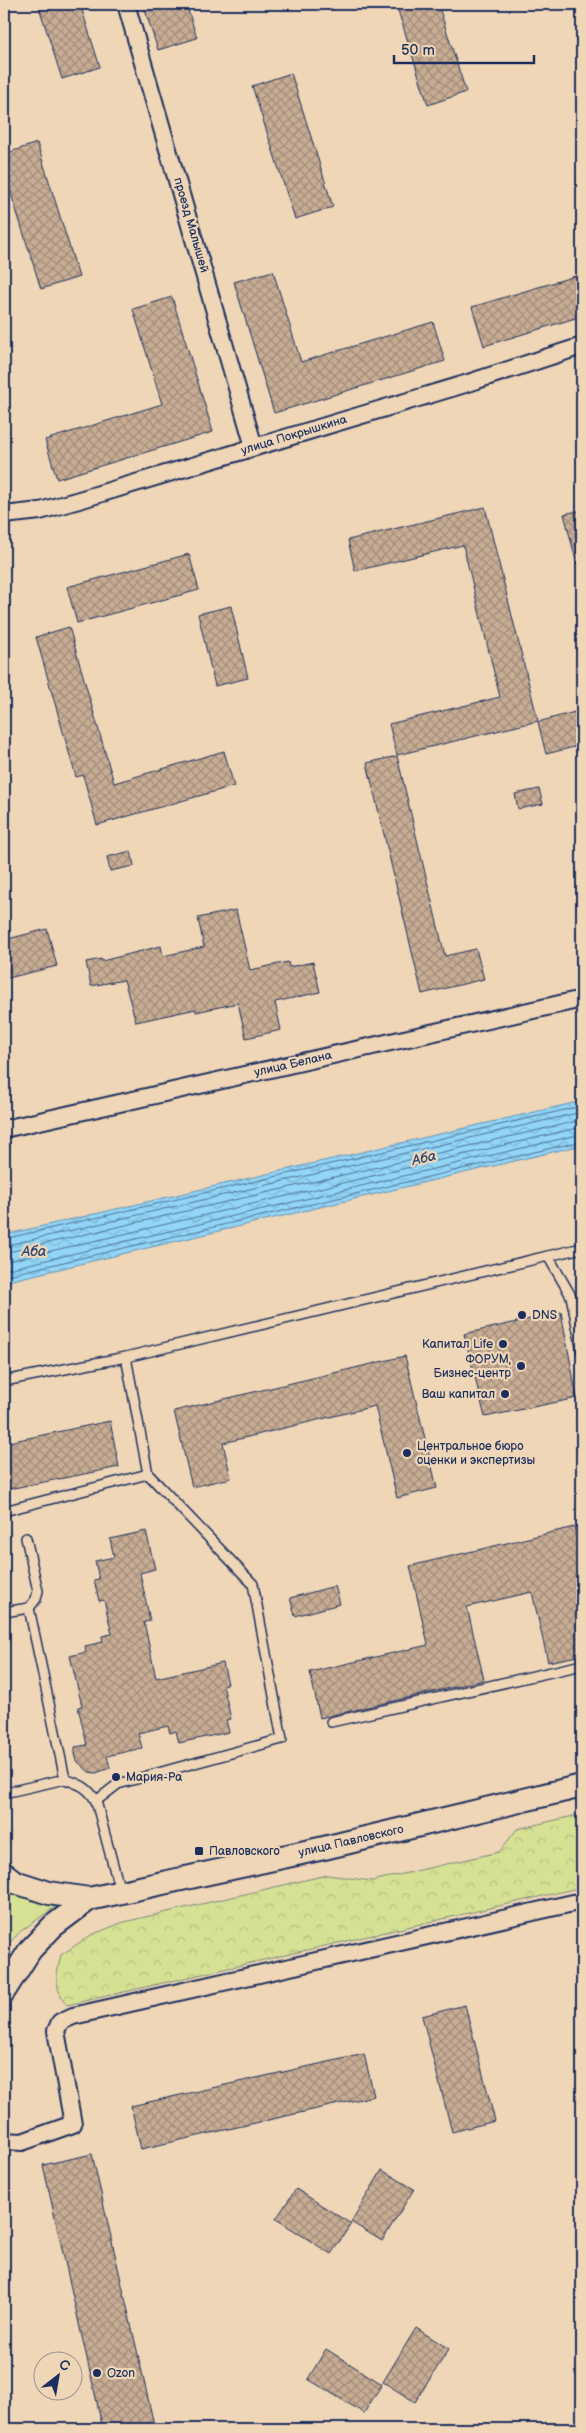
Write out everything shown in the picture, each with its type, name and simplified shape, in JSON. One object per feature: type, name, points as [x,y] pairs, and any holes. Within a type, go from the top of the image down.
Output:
[{"type":"main road","name":"улица Павловского","points":[[4,1874],[15,1882],[49,1893],[89,1899],[324,1848],[582,1786]]},
{"type":"main road","name":"улица Павловского","points":[[4,1992],[30,1950],[53,1926],[89,1899]]},
{"type":"street","name":"проезд Малышей","points":[[126,4],[254,447]]},
{"type":"street","name":"улица Покрышкина","points":[[4,515],[40,511],[582,346]]},
{"type":"street","name":"улица Белана","points":[[4,1129],[582,999]]},
{"type":"street","points":[[4,2140],[22,2142],[73,2124],[58,2051],[56,2031],[60,2022],[73,2016],[582,1901]]},
{"type":"lane","points":[[4,1381],[126,1357],[582,1248]]},
{"type":"lane","points":[[548,1256],[571,1296],[582,1350]]},
{"type":"lane","points":[[96,1801],[118,1784],[282,1739],[253,1584],[148,1474],[126,1357]]},
{"type":"lane","points":[[4,1510],[148,1474]]},
{"type":"lane","points":[[4,1612],[29,1608],[36,1599],[38,1591],[26,1538]]},
{"type":"lane","points":[[29,1608],[65,1779]]},
{"type":"lane","points":[[331,1722],[582,1665]]},
{"type":"lane","points":[[4,1793],[65,1779],[83,1785],[91,1792],[96,1801],[120,1892]]},
{"type":"green space","points":[[582,1814],[582,1887],[67,2005],[59,1992],[57,1975],[61,1955],[91,1935],[124,1922],[327,1875],[372,1881],[499,1852],[517,1829]]},
{"type":"green space","points":[[4,1888],[55,1907],[21,1931],[4,1948]]},
{"type":"water","name":"Аба","points":[[582,1101],[582,1145],[4,1282],[4,1235]]},
{"type":"building","points":[[38,4],[80,4],[100,67],[62,79]]},
{"type":"building","points":[[143,4],[186,4],[197,38],[158,50]]},
{"type":"building","points":[[396,4],[438,4],[466,92],[428,105]]},
{"type":"building","points":[[291,73],[333,207],[295,219],[252,86]]},
{"type":"building","points":[[37,143],[79,277],[41,289],[4,171],[4,154]]},
{"type":"building","points":[[273,271],[301,362],[433,322],[445,361],[274,413],[234,282]]},
{"type":"building","points":[[582,274],[582,316],[484,346],[472,307]]},
{"type":"building","points":[[172,297],[213,432],[57,479],[45,440],[162,404],[133,309]]},
{"type":"building","points":[[485,507],[538,721],[397,755],[389,724],[500,697],[463,545],[355,571],[348,540]]},
{"type":"building","points":[[582,510],[582,564],[577,564],[564,514]]},
{"type":"building","points":[[189,554],[199,590],[77,623],[67,587]]},
{"type":"building","points":[[231,606],[248,678],[215,686],[198,614]]},
{"type":"building","points":[[69,627],[114,783],[224,751],[234,786],[97,825],[83,775],[76,777],[36,637]]},
{"type":"building","points":[[582,710],[582,745],[546,754],[538,722]]},
{"type":"building","points":[[397,756],[445,956],[476,949],[484,979],[422,994],[367,763]]},
{"type":"building","points":[[539,789],[543,804],[518,809],[515,794]]},
{"type":"building","points":[[131,851],[134,866],[110,871],[107,857]]},
{"type":"building","points":[[236,910],[250,970],[288,962],[289,967],[313,962],[320,992],[275,1002],[281,1030],[246,1038],[238,1003],[196,1012],[196,1009],[136,1022],[124,980],[91,986],[86,962],[101,959],[102,961],[161,946],[163,956],[204,947],[198,918]]},
{"type":"building","points":[[47,929],[57,966],[4,979],[4,940]]},
{"type":"building","name":"ФОРУМ, Бизнес-центр","points":[[561,1312],[577,1398],[485,1417],[464,1334]]},
{"type":"building","points":[[405,1356],[437,1488],[397,1498],[375,1406],[223,1443],[231,1478],[192,1487],[174,1411]]},
{"type":"building","points":[[110,1421],[119,1467],[4,1490],[4,1443]]},
{"type":"building","points":[[574,1527],[582,1562],[582,1655],[548,1662],[532,1592],[467,1607],[484,1680],[320,1718],[310,1672],[428,1645],[410,1566]]},
{"type":"building","points":[[146,1531],[155,1569],[140,1573],[150,1621],[144,1622],[156,1678],[223,1663],[228,1684],[223,1685],[231,1719],[226,1720],[229,1732],[179,1743],[176,1731],[170,1733],[168,1726],[138,1733],[142,1748],[107,1756],[110,1768],[96,1773],[89,1772],[77,1761],[75,1754],[75,1747],[87,1745],[78,1707],[82,1706],[70,1656],[86,1652],[85,1646],[103,1642],[102,1636],[112,1634],[104,1600],[99,1601],[94,1580],[99,1579],[95,1561],[114,1557],[110,1539]]},
{"type":"building","points":[[335,1586],[340,1604],[295,1616],[290,1598]]},
{"type":"building","points":[[465,2005],[495,2121],[452,2132],[422,2016]]},
{"type":"building","points":[[364,2054],[374,2096],[141,2149],[131,2106]]},
{"type":"building","points":[[92,2154],[155,2429],[103,2429],[43,2165]]},
{"type":"building","points":[[382,2170],[414,2189],[382,2241],[351,2222]]},
{"type":"building","points":[[296,2189],[351,2224],[331,2254],[276,2219]]},
{"type":"building","points":[[416,2328],[449,2349],[415,2402],[383,2382]]},
{"type":"building","points":[[326,2349],[382,2384],[364,2413],[308,2379]]},
{"type":"place","name":"DNS","points":[[522,1315]]},
{"type":"place","name":"Капитал Life","points":[[503,1344]]},
{"type":"place","name":"ФОРУМ, Бизнес-центр","points":[[521,1366]]},
{"type":"place","name":"Ваш капитал","points":[[505,1394]]},
{"type":"place","name":"Центральное бюро оценки и экспертизы","points":[[407,1453]]},
{"type":"place","name":"Мария-Ра","points":[[116,1777]]},
{"type":"place","name":"Павловского","points":[[199,1851]]},
{"type":"place","name":"Ozon","points":[[97,2373]]}]
